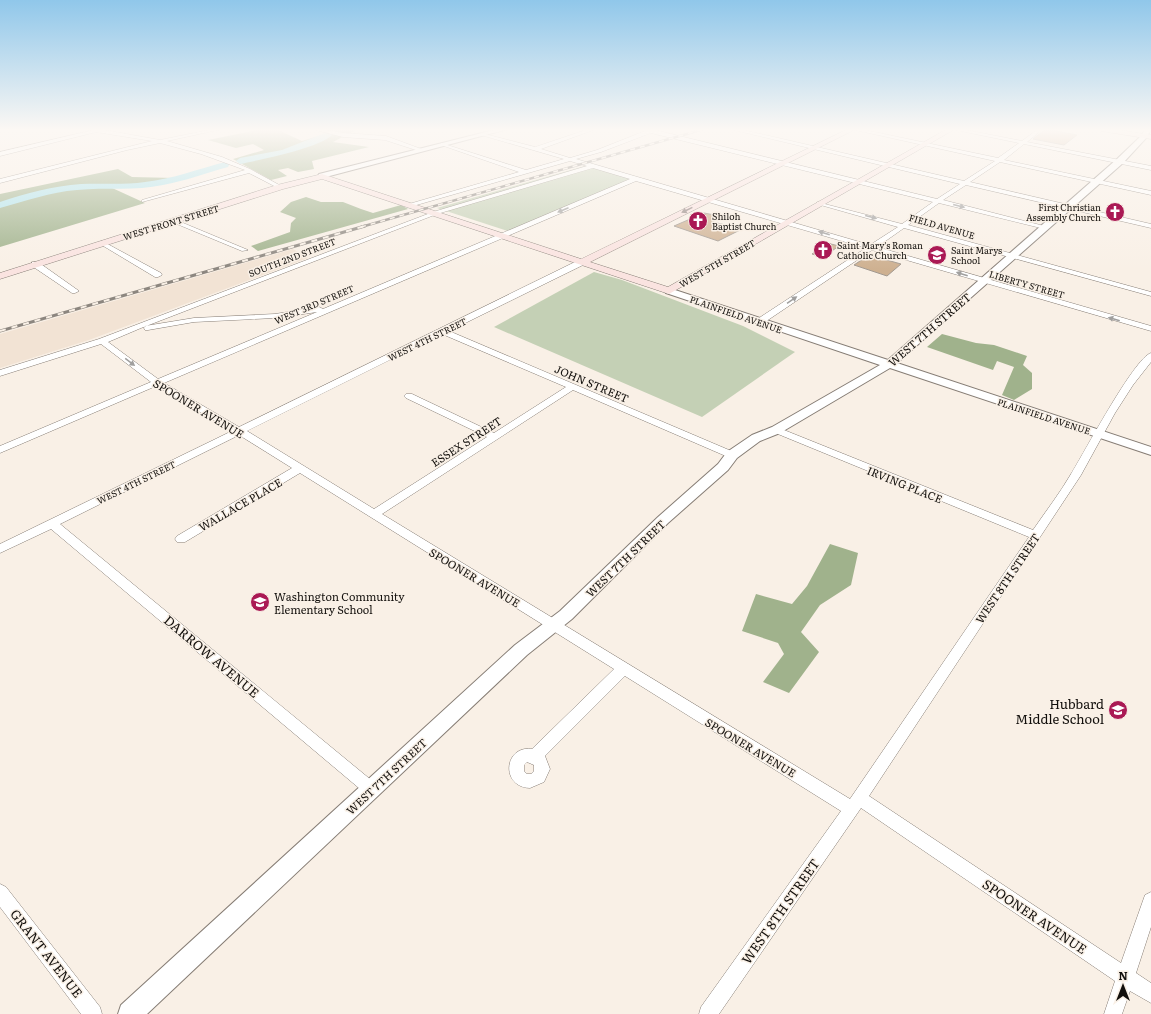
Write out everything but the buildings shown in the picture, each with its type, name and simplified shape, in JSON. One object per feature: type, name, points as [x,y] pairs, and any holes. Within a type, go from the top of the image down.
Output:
[{"type":"main road","name":"WEST FRONT STREET","points":[[0,276],[280,187],[321,176]]},
{"type":"main road","name":"PLAINFIELD AVENUE","points":[[323,176],[669,291]]},
{"type":"main road","name":"WEST 4TH STREET","points":[[582,262],[756,176]]},
{"type":"main road","name":"WEST 5TH STREET","points":[[669,291],[867,176]]},
{"type":"street","points":[[0,181],[18,176]]},
{"type":"street","points":[[144,201],[230,176]]},
{"type":"street","points":[[259,176],[280,187]]},
{"type":"street","points":[[410,205],[510,176]]},
{"type":"street","name":"SOUTH 2ND STREET","points":[[0,374],[102,341],[435,213],[559,176]]},
{"type":"street","name":"LIBERTY STREET","points":[[631,176],[1151,329]]},
{"type":"street","points":[[841,176],[1045,228]]},
{"type":"street","points":[[941,176],[1151,226]]},
{"type":"street","points":[[759,322],[903,226],[974,176]]},
{"type":"street","points":[[1076,176],[1151,193]]},
{"type":"street","name":"WEST 7TH STREET","points":[[130,1014],[521,650],[566,615],[663,520],[723,467],[732,455],[756,438],[776,430],[889,364],[1103,176]]},
{"type":"street","name":"WEST 3RD STREET","points":[[0,450],[334,306],[637,178]]},
{"type":"street","name":"FIELD AVENUE","points":[[819,203],[1151,294]]},
{"type":"street","points":[[174,221],[244,250]]},
{"type":"street","points":[[102,243],[158,275]]},
{"type":"street","name":"WEST 4TH STREET","points":[[0,549],[582,262]]},
{"type":"street","points":[[35,264],[75,291]]},
{"type":"street","name":"PLAINFIELD AVENUE","points":[[669,291],[1151,451]]},
{"type":"street","points":[[166,316],[176,319],[194,320],[275,316],[334,306]]},
{"type":"street","points":[[275,316],[298,322]]},
{"type":"street","points":[[120,334],[194,320]]},
{"type":"street","name":"JOHN STREET","points":[[442,331],[732,455]]},
{"type":"street","name":"SPOONER AVENUE","points":[[102,341],[157,383],[623,669],[856,803],[1151,994]]},
{"type":"street","name":"WEST 8TH STREET","points":[[708,1014],[856,803],[1036,535],[1076,474],[1098,434],[1141,368],[1151,356]]},
{"type":"street","name":"ESSEX STREET","points":[[373,515],[572,387]]},
{"type":"street","points":[[410,396],[494,437]]},
{"type":"street","name":"IRVING PLACE","points":[[776,430],[956,504],[1036,535]]},
{"type":"street","name":"WALLACE PLACE","points":[[181,539],[299,469]]},
{"type":"street","name":"DARROW AVENUE","points":[[52,524],[371,789]]},
{"type":"street","points":[[534,757],[623,669]]},
{"type":"street","name":"GRANT AVENUE","points":[[0,893],[93,1014]]},
{"type":"street","points":[[1113,1014],[1151,901]]},
{"type":"shaded area","points":[[293,249],[308,258],[89,340],[0,368],[0,334]]},
{"type":"green space","points":[[83,176],[175,178],[161,183],[110,187],[145,203],[0,247],[0,194]]},
{"type":"green space","points":[[264,176],[286,176],[271,180]]},
{"type":"green space","points":[[548,176],[626,176],[635,179],[511,232],[437,208]]},
{"type":"green space","points":[[306,197],[321,202],[343,202],[373,213],[401,205],[408,209],[258,251],[251,246],[290,232],[291,223],[296,218],[280,212],[291,202]]},
{"type":"green space","points":[[594,272],[622,280],[743,326],[795,352],[702,417],[494,327]]},
{"type":"green space","points":[[942,334],[976,343],[994,345],[1027,356],[1023,365],[1032,373],[1032,389],[1014,400],[1002,395],[1014,367],[997,361],[993,370],[927,347]]},
{"type":"green space","points":[[830,544],[858,553],[851,585],[820,605],[801,632],[819,652],[789,693],[763,682],[784,654],[778,643],[742,631],[756,594],[792,604],[807,586]]},
{"type":"waterway","points":[[0,205],[59,189],[90,186],[133,186],[163,183],[187,176]]},
{"type":"railway","points":[[361,227],[538,176]]},
{"type":"railway","points":[[0,331],[365,226]]},
{"type":"place","name":"First Christian Assembly Church","points":[[1115,212]]},
{"type":"place","name":"Shiloh Baptist Church","points":[[698,221]]},
{"type":"place","name":"Saint Mary's Roman Catholic Church","points":[[823,250]]},
{"type":"place","name":"Saint Marys School","points":[[937,255]]},
{"type":"place","name":"Washington Community Elementary School","points":[[260,602]]},
{"type":"place","name":"Hubbard Middle School","points":[[1118,710]]}]
